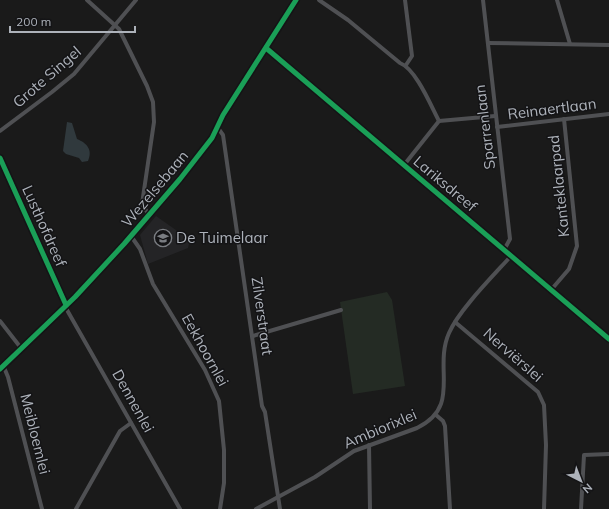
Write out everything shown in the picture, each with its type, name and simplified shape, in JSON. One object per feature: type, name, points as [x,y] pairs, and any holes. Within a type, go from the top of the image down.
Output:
[{"type":"street","points":[[87,0],[116,25],[129,48],[153,102],[154,122],[142,204],[150,215]]},
{"type":"street","name":"Grote Singel","points":[[0,132],[74,74],[136,0]]},
{"type":"street","name":"Wezelsebaan","points":[[2,367],[66,305],[150,215],[180,179],[212,138],[223,115],[296,0]]},
{"type":"street","points":[[319,0],[348,20],[400,63],[406,65],[415,77],[439,121]]},
{"type":"street","points":[[405,0],[412,56],[406,65]]},
{"type":"street","name":"Sparrenlaan","points":[[483,0],[510,239],[504,250]]},
{"type":"street","points":[[557,0],[570,44]]},
{"type":"street","points":[[488,43],[609,45]]},
{"type":"street","name":"Lariksdreef","points":[[266,48],[609,339]]},
{"type":"street","name":"Reinaertlaan","points":[[497,127],[609,114]]},
{"type":"street","points":[[404,165],[439,121],[496,116]]},
{"type":"street","name":"Kanteklaarpad","points":[[551,290],[569,269],[577,246],[564,119]]},
{"type":"street","name":"Zilverstraat","points":[[218,128],[223,135],[280,509]]},
{"type":"street","name":"Lusthofdreef","points":[[0,158],[66,305]]},
{"type":"street","name":"Eekhoornlei","points":[[131,236],[140,249],[153,284],[205,370],[219,401],[224,450],[224,483],[220,509]]},
{"type":"street","name":"Ambiorixlei","points":[[256,509],[315,477],[354,451],[417,428],[426,424],[436,415],[444,396],[444,356],[446,342],[455,322],[510,256]]},
{"type":"street","name":"Dennenlei","points":[[66,305],[180,509]]},
{"type":"street","points":[[253,336],[340,310]]},
{"type":"street","points":[[0,321],[21,348]]},
{"type":"street","name":"Nerviërslei","points":[[455,322],[538,392],[544,405],[546,437],[544,509]]},
{"type":"street","name":"Meibloemlei","points":[[2,367],[8,377],[42,509]]},
{"type":"street","points":[[436,415],[446,426],[450,509]]},
{"type":"street","points":[[76,509],[120,431],[131,423]]},
{"type":"street","points":[[369,445],[370,509]]},
{"type":"street","points":[[582,509],[584,455],[609,454]]},
{"type":"shaded area","points":[[67,122],[72,123],[77,139],[88,147],[90,153],[88,161],[82,162],[79,158],[66,154],[63,151]]},
{"type":"shaded area","name":"De Tuimelaar","points":[[156,216],[190,240],[188,248],[148,264],[140,235]]},
{"type":"shaded area","points":[[387,292],[392,300],[405,386],[353,394],[340,302]]},
{"type":"cycle path","points":[[0,369],[75,297],[124,244],[180,179],[212,138],[223,115],[296,0]]},
{"type":"cycle path","points":[[266,48],[609,339]]},
{"type":"cycle path","points":[[0,158],[66,305]]},
{"type":"place","name":"De Tuimelaar","points":[[163,238]]}]
